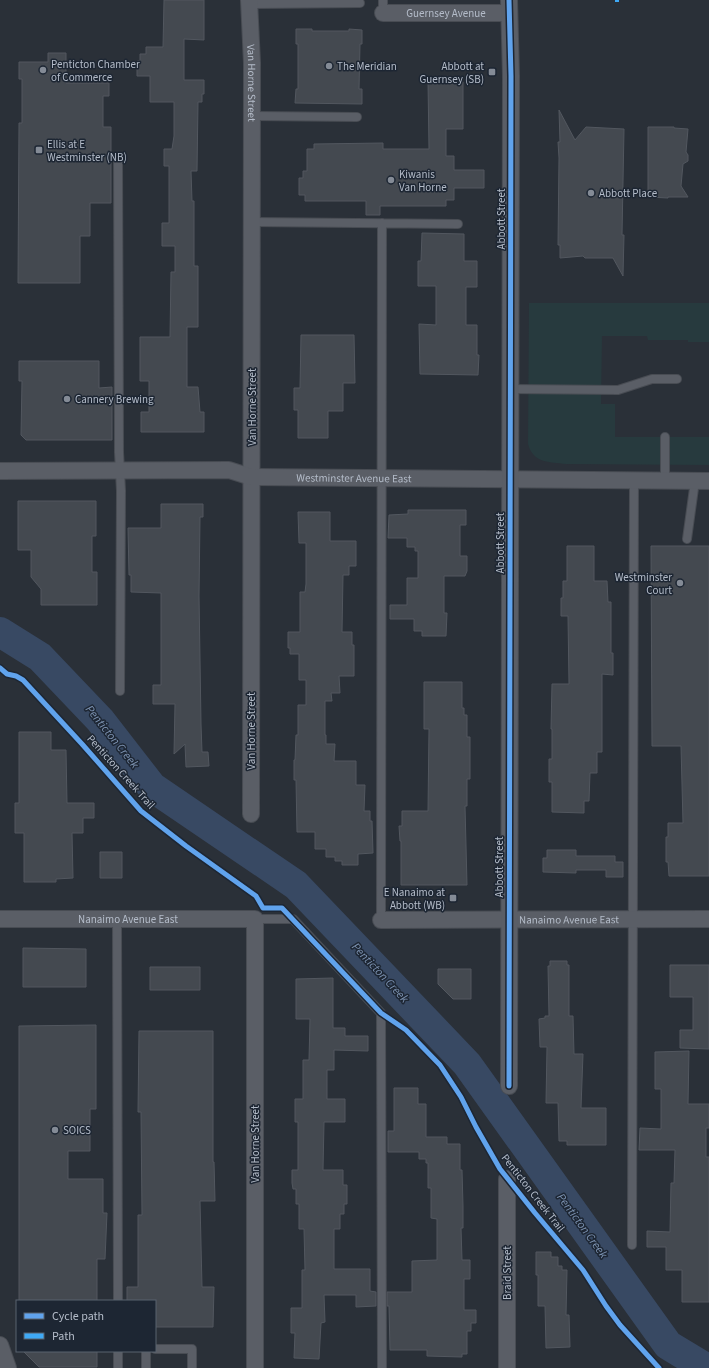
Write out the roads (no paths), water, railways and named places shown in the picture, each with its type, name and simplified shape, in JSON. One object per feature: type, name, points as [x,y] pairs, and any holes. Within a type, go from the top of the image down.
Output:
[{"type":"street","name":"Van Horne Street","points":[[249,2],[252,63],[251,814]]},
{"type":"street","name":"Guernsey Avenue","points":[[383,6],[509,7]]},
{"type":"street","name":"Abbott Street","points":[[509,7],[511,76],[509,1086]]},
{"type":"street","name":"Westminster Avenue East","points":[[0,471],[229,470],[251,477],[702,481]]},
{"type":"street","name":"Nanaimo Avenue East","points":[[0,919],[255,919]]},
{"type":"street","name":"Van Horne Street","points":[[255,919],[255,1368]]},
{"type":"street","name":"Nanaimo Avenue East","points":[[381,920],[709,919]]},
{"type":"street","name":"Braid Street","points":[[507,1179],[507,1368]]},
{"type":"street","points":[[0,1345],[8,1368]]},
{"type":"lane","points":[[249,2],[360,3]]},
{"type":"lane","points":[[252,116],[357,117]]},
{"type":"lane","points":[[118,158],[119,452],[121,491],[120,691]]},
{"type":"lane","points":[[252,222],[458,224]]},
{"type":"lane","points":[[381,920],[382,223]]},
{"type":"lane","points":[[510,389],[618,390],[652,379],[677,379]]},
{"type":"lane","points":[[665,437],[665,481]]},
{"type":"lane","points":[[632,1244],[634,481]]},
{"type":"lane","points":[[687,539],[702,481]]},
{"type":"lane","points":[[117,919],[118,1300]]},
{"type":"lane","points":[[255,919],[293,919],[381,1013],[382,1368]]},
{"type":"lane","points":[[156,1349],[192,1349],[192,1368]]},
{"type":"lane","points":[[118,1352],[118,1368]]},
{"type":"lane","points":[[146,1352],[146,1368]]},
{"type":"waterway","name":"Penticton Creek","points":[[0,632],[40,657],[100,720],[152,787],[296,885],[467,1064],[668,1345],[706,1368]]},
{"type":"place","name":"The Meridian","points":[[329,66]]},
{"type":"place","name":"Penticton Chamber of Commerce","points":[[43,70]]},
{"type":"place","name":"Abbott at Guernsey (SB)","points":[[492,72]]},
{"type":"place","name":"Ellis at E Westminster (NB)","points":[[39,150]]},
{"type":"place","name":"Kiwanis Van Horne","points":[[391,180]]},
{"type":"place","name":"Abbott Place","points":[[591,193]]},
{"type":"place","name":"Cannery Brewing","points":[[67,399]]},
{"type":"place","name":"Westminster Court","points":[[680,583]]},
{"type":"place","name":"E Nanaimo at Abbott (WB)","points":[[453,898]]},
{"type":"place","name":"SOICS","points":[[55,1130]]}]
